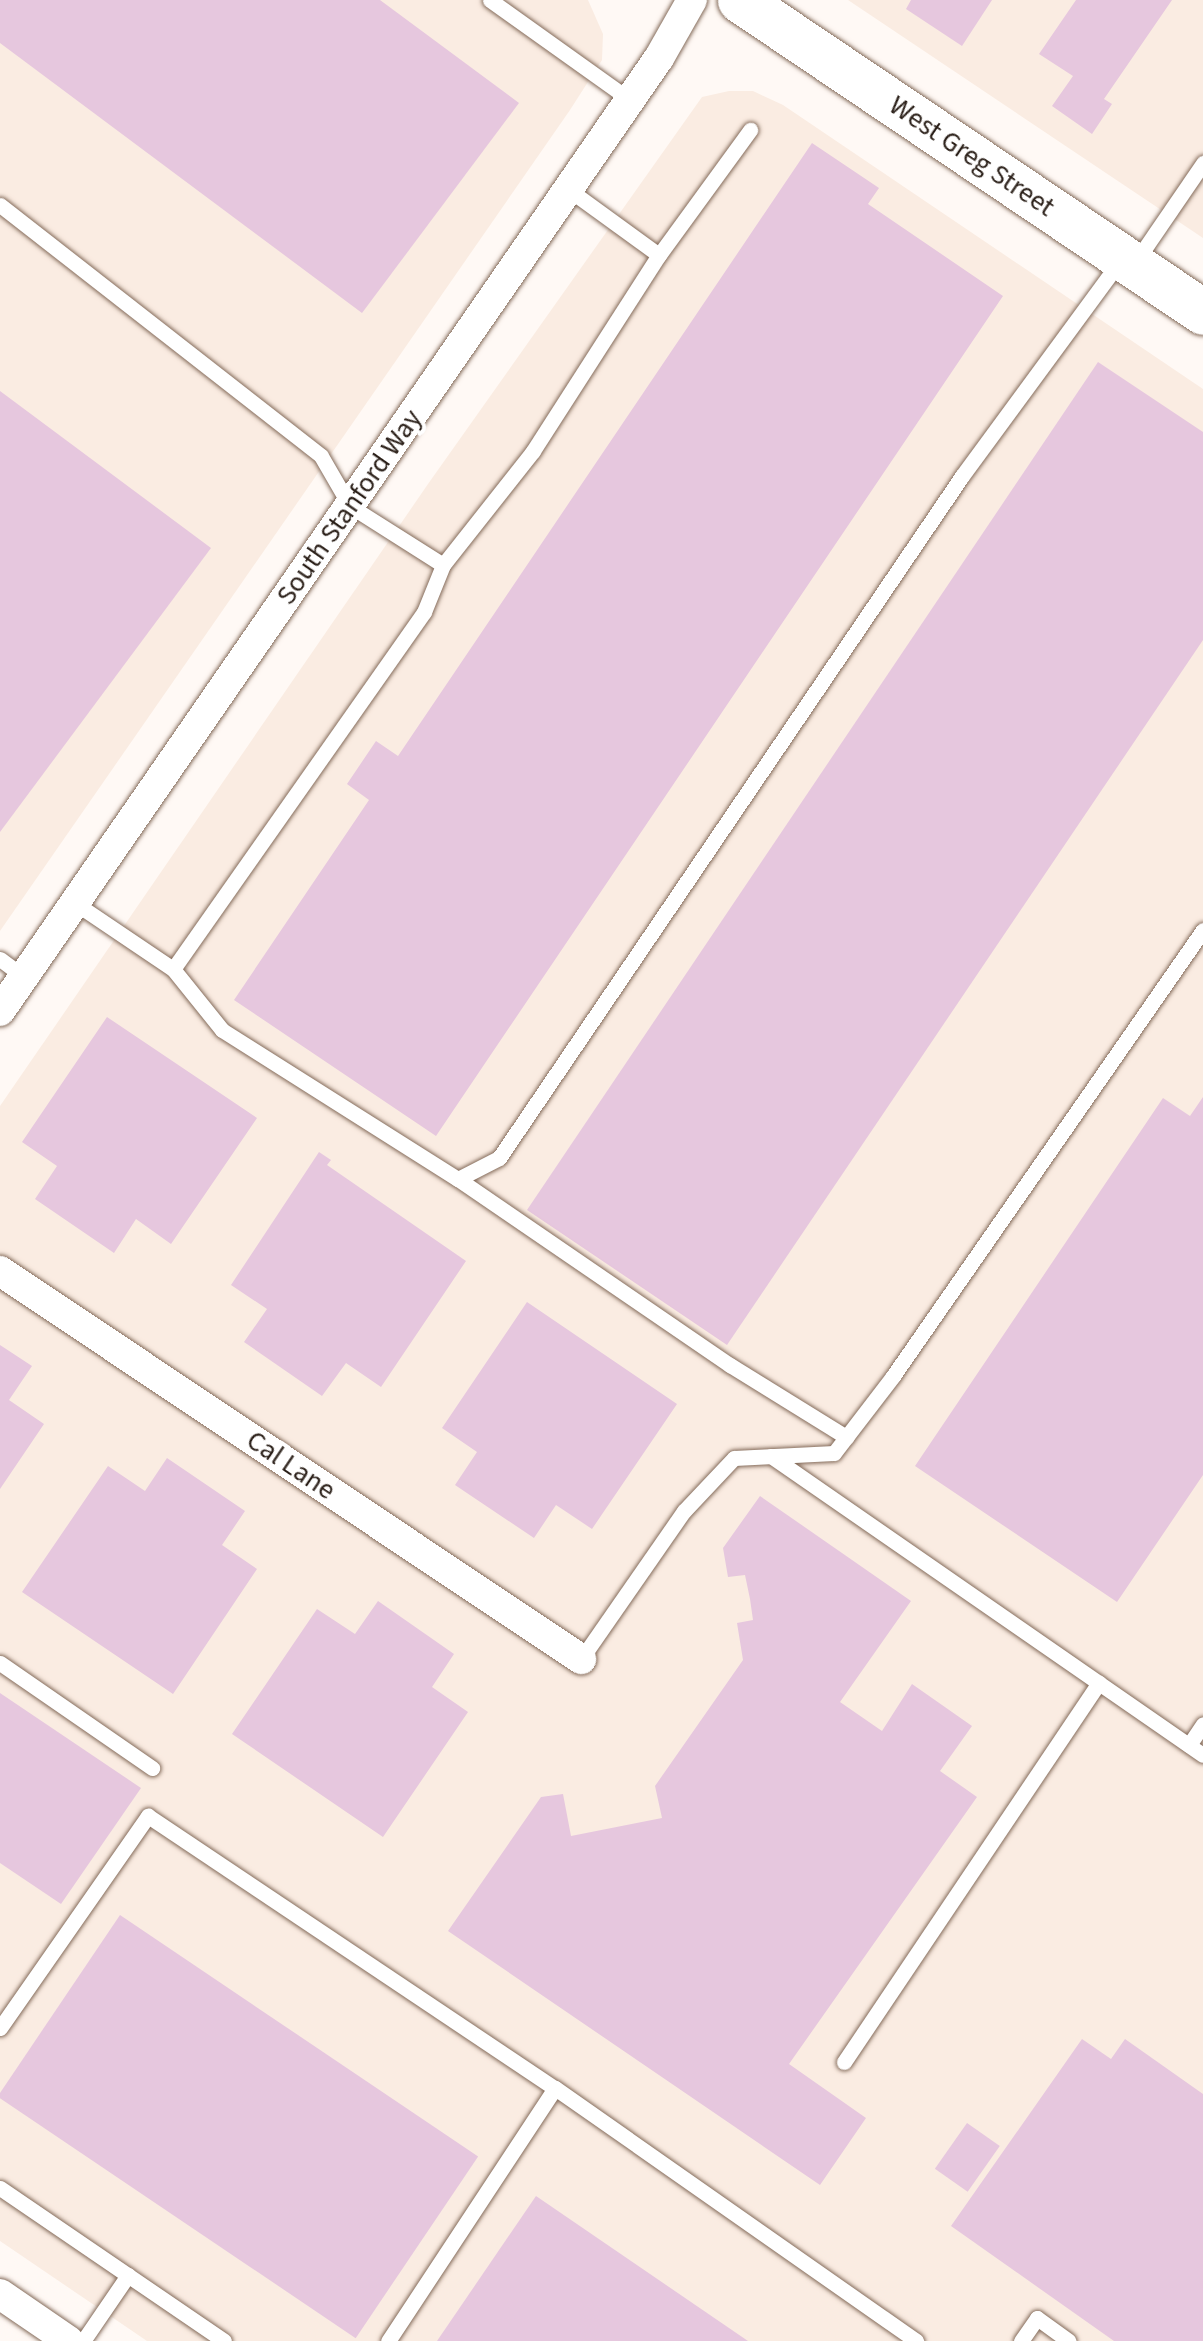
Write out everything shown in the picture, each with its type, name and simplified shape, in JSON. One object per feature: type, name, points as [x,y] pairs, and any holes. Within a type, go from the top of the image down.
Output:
[{"type":"main road","name":"West Greg Street","points":[[740,0],[1203,312]]},
{"type":"street","name":"South Stanford Way","points":[[0,1012],[12,968],[75,903],[630,100],[692,0]]},
{"type":"street","name":"Cal Lane","points":[[0,1271],[581,1658]]},
{"type":"street","points":[[0,2294],[69,2341]]},
{"type":"lane","points":[[490,0],[630,100]]},
{"type":"lane","points":[[173,969],[424,612],[443,565],[533,452],[659,256],[750,130]]},
{"type":"lane","points":[[458,1180],[499,1158],[962,476],[1203,163]]},
{"type":"lane","points":[[568,189],[659,256]]},
{"type":"lane","points":[[0,205],[321,456],[350,506],[443,565]]},
{"type":"lane","points":[[75,903],[173,969],[222,1030],[458,1180],[730,1366],[846,1437]]},
{"type":"lane","points":[[581,1658],[684,1511],[734,1458],[834,1453],[1203,930]]},
{"type":"lane","points":[[771,1456],[1203,1755]]},
{"type":"lane","points":[[0,1663],[152,1768]]},
{"type":"lane","points":[[844,2062],[1099,1683]]},
{"type":"lane","points":[[1189,1745],[1203,1724]]},
{"type":"lane","points":[[0,2028],[148,1816],[554,2088],[916,2341]]},
{"type":"lane","points":[[388,2341],[554,2088]]},
{"type":"lane","points":[[0,2188],[224,2341]]},
{"type":"lane","points":[[83,2341],[128,2275]]},
{"type":"lane","points":[[1021,2341],[1036,2318],[1068,2341]]},
{"type":"shaded area","points":[[0,0],[588,0],[603,34],[602,60],[570,110],[0,931]]},
{"type":"shaded area","points":[[848,0],[1203,0],[1203,238]]},
{"type":"shaded area","points":[[753,91],[783,105],[1203,389],[1203,2341],[147,2341],[0,2241],[0,1106],[428,484],[702,97]]},
{"type":"building","points":[[0,0],[380,0],[519,103],[362,313],[0,43]]},
{"type":"building","points":[[911,0],[992,0],[962,46],[906,9]]},
{"type":"building","points":[[1076,0],[1172,0],[1104,99],[1112,104],[1092,134],[1052,106],[1073,76],[1039,54]]},
{"type":"building","points":[[812,143],[879,188],[868,204],[1003,296],[436,1136],[234,1000],[369,800],[347,784],[376,741],[398,756]]},
{"type":"building","points":[[1098,362],[1203,432],[1203,640],[727,1345],[527,1210]]},
{"type":"building","points":[[0,391],[211,548],[0,832]]},
{"type":"building","points":[[107,1017],[257,1118],[171,1244],[136,1219],[114,1253],[35,1199],[57,1166],[22,1142]]},
{"type":"building","points":[[1203,1097],[1203,1475],[1117,1602],[915,1466],[1163,1098],[1190,1116]]},
{"type":"building","points":[[319,1152],[331,1160],[327,1165],[466,1261],[381,1387],[346,1363],[322,1396],[244,1342],[267,1309],[231,1285]]},
{"type":"building","points":[[527,1302],[677,1404],[592,1529],[556,1505],[534,1538],[455,1485],[477,1452],[442,1428]]},
{"type":"building","points":[[0,1345],[32,1366],[9,1400],[44,1424],[0,1489]]},
{"type":"building","points":[[167,1458],[245,1511],[222,1545],[257,1569],[173,1694],[22,1592],[108,1466],[145,1491]]},
{"type":"building","points":[[760,1496],[911,1601],[840,1702],[882,1731],[912,1684],[972,1726],[940,1771],[977,1797],[789,2064],[866,2118],[820,2185],[448,1931],[541,1797],[563,1794],[571,1836],[662,1818],[655,1786],[743,1660],[737,1623],[753,1620],[750,1599],[745,1575],[728,1577],[723,1548]]},
{"type":"building","points":[[378,1601],[454,1654],[432,1687],[468,1712],[383,1837],[232,1734],[317,1609],[355,1634]]},
{"type":"building","points":[[0,1693],[141,1788],[61,1904],[0,1863]]},
{"type":"building","points":[[120,1915],[478,2157],[356,2338],[0,2098]]},
{"type":"building","points":[[1082,2039],[1111,2059],[1125,2039],[1203,2094],[1203,2341],[1114,2341],[951,2226]]},
{"type":"building","points":[[967,2123],[1000,2146],[968,2192],[935,2169]]},
{"type":"building","points":[[536,2196],[748,2341],[437,2341]]}]
